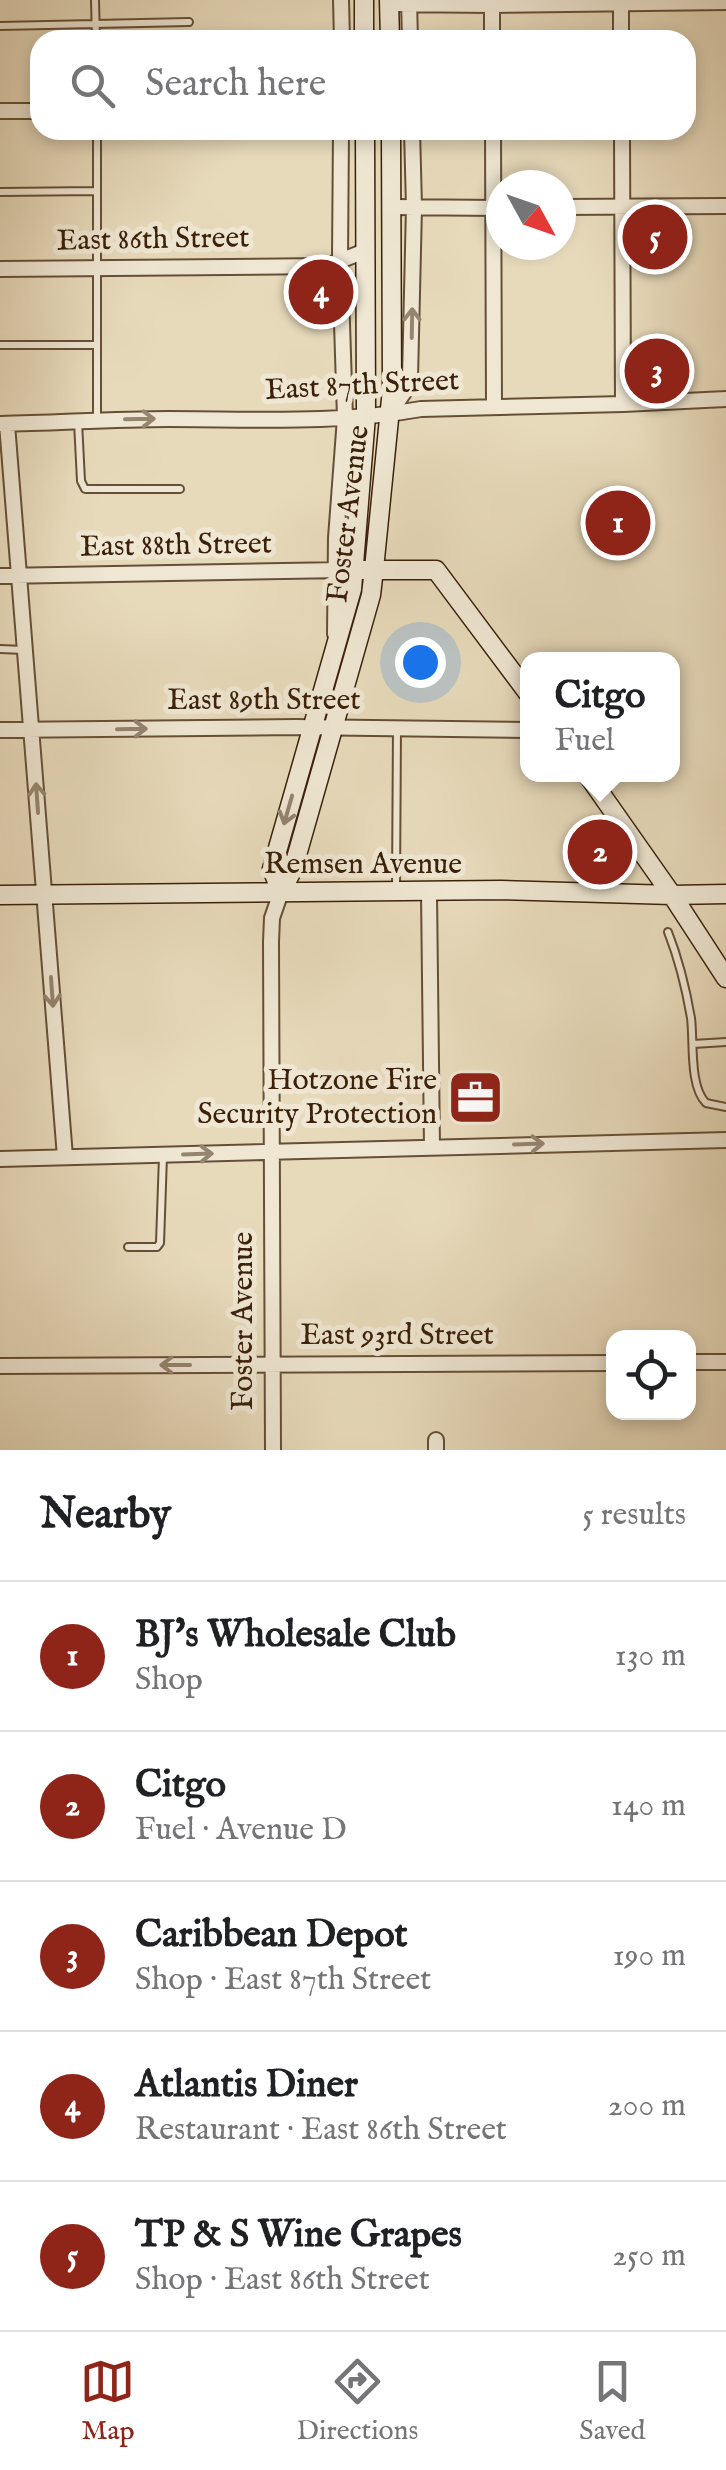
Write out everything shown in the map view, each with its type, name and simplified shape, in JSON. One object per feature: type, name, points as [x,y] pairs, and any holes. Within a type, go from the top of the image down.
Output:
[{"type":"main road","points":[[364,0],[364,30]]},
{"type":"main road","points":[[392,30],[399,2]]},
{"type":"main road","name":"Foster Avenue","points":[[282,892],[272,870],[352,590],[344,570],[366,416],[365,140]]},
{"type":"main road","name":"Foster Avenue","points":[[282,892],[293,868],[371,594],[392,389],[391,140]]},
{"type":"main road","points":[[344,570],[436,570],[520,682]]},
{"type":"main road","points":[[594,782],[726,978]]},
{"type":"main road","name":"Remsen Avenue","points":[[0,895],[501,890],[726,894]]},
{"type":"street","points":[[341,0],[342,30]]},
{"type":"street","points":[[621,1],[622,30]]},
{"type":"street","points":[[407,30],[399,2],[726,2]]},
{"type":"street","points":[[492,3],[492,30]]},
{"type":"street","points":[[0,111],[30,111]]},
{"type":"street","points":[[342,140],[344,570]]},
{"type":"street","points":[[389,415],[410,378],[412,140]]},
{"type":"street","points":[[493,140],[495,170]]},
{"type":"street","points":[[622,140],[623,404]]},
{"type":"street","points":[[576,208],[726,206]]},
{"type":"street","points":[[391,207],[486,208]]},
{"type":"street","name":"East 86th Street","points":[[0,269],[327,266],[365,252]]},
{"type":"street","points":[[494,408],[496,260]]},
{"type":"street","name":"East 87th Street","points":[[4,424],[345,418],[421,409],[726,399]]},
{"type":"street","points":[[4,424],[20,576],[65,1158]]},
{"type":"street","name":"East 88th Street","points":[[0,576],[344,570]]},
{"type":"street","name":"East 89th Street","points":[[0,730],[520,730]]},
{"type":"street","name":"Foster Avenue","points":[[273,1450],[271,942],[272,918],[282,892]]},
{"type":"street","points":[[430,893],[432,1148]]},
{"type":"street","points":[[0,1159],[726,1140]]},
{"type":"street","points":[[696,1362],[726,1362]]},
{"type":"street","name":"East 93rd Street","points":[[0,1366],[606,1363]]},
{"type":"lane","points":[[96,0],[96,30]]},
{"type":"lane","points":[[0,26],[189,22]]},
{"type":"lane","points":[[97,140],[97,420]]},
{"type":"lane","points":[[0,192],[97,191]]},
{"type":"lane","points":[[0,345],[97,346]]},
{"type":"lane","points":[[78,421],[81,482],[85,489],[180,490]]},
{"type":"lane","points":[[0,650],[26,650]]},
{"type":"lane","points":[[396,893],[397,729]]},
{"type":"lane","points":[[582,894],[584,847],[613,810]]},
{"type":"lane","points":[[598,829],[614,851]]},
{"type":"lane","points":[[612,894],[614,846],[629,832]]},
{"type":"lane","points":[[583,863],[613,863]]},
{"type":"lane","points":[[668,932],[684,984],[697,1092],[706,1103],[726,1106]]},
{"type":"lane","points":[[692,1044],[726,1042]]},
{"type":"lane","points":[[128,1247],[160,1243],[163,1155]]},
{"type":"place","name":"TP & S Wine Grapes","points":[[655,237]]},
{"type":"place","name":"Atlantis Diner","points":[[321,292]]},
{"type":"place","name":"Caribbean Depot","points":[[657,371]]},
{"type":"place","name":"BJ's Wholesale Club","points":[[618,523]]},
{"type":"place","name":"Citgo","points":[[600,852]]},
{"type":"place","name":"Hotzone Fire Security Protection","points":[[476,1098]]}]
